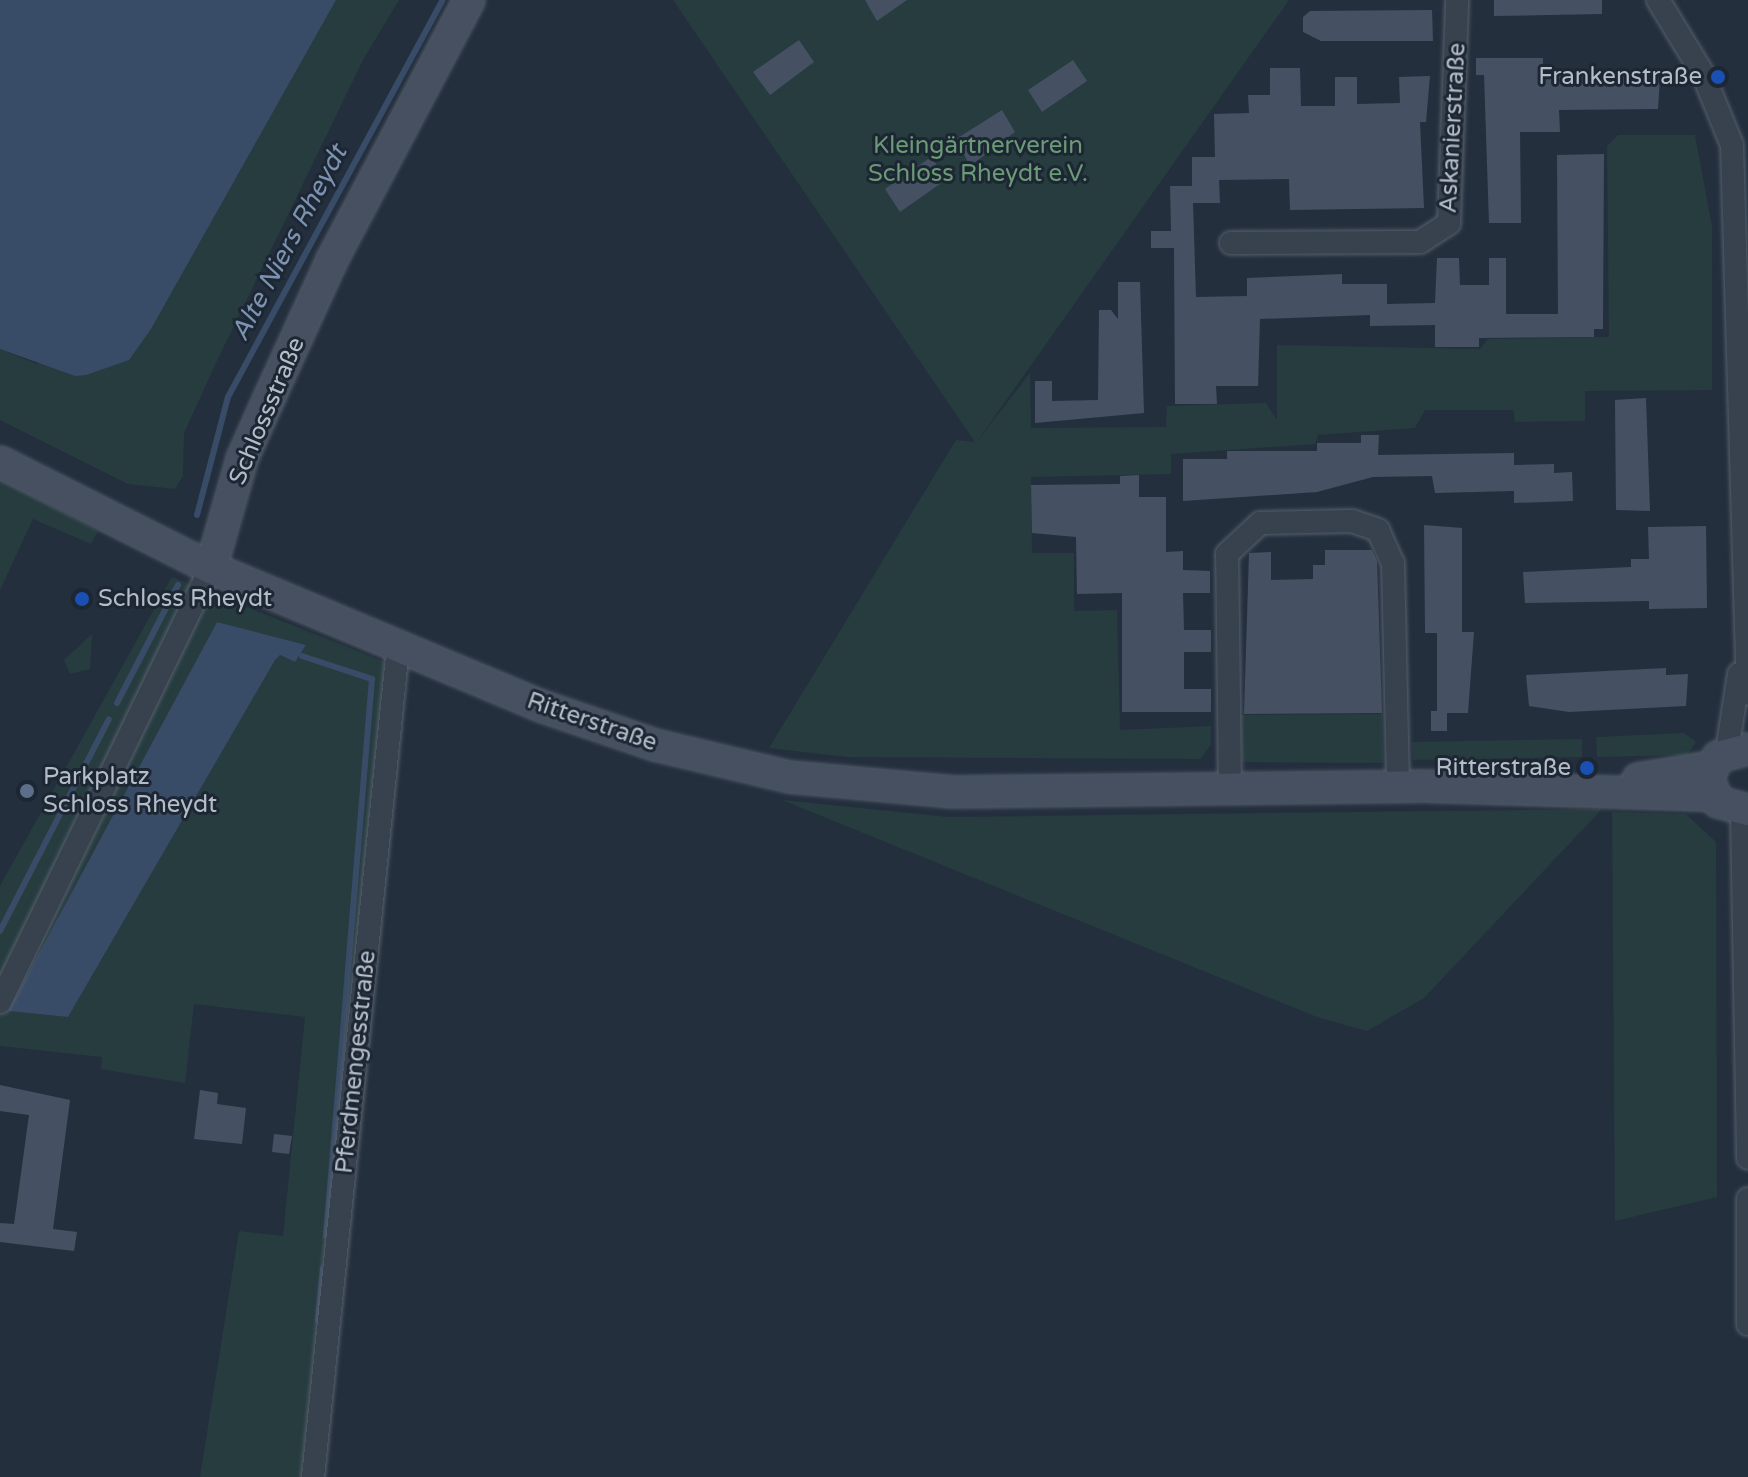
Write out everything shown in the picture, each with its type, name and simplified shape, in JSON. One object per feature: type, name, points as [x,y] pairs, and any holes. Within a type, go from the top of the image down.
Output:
[{"type":"main road","name":"Schlossstraße","points":[[215,559],[242,459],[271,394],[332,260],[469,0]]},
{"type":"main road","name":"Ritterstraße","points":[[0,462],[215,559],[398,647],[655,745],[789,777],[953,792],[1589,788],[1725,765],[1725,808],[1745,810]]},
{"type":"street","name":"Askanierstraße","points":[[1231,243],[1420,242],[1449,223],[1457,0]]},
{"type":"street","points":[[1658,0],[1740,142],[1744,641],[1748,694]]},
{"type":"street","points":[[1230,790],[1227,554],[1260,523],[1352,521],[1378,530],[1393,563],[1398,787]]},
{"type":"street","name":"Schlossstraße","points":[[0,1002],[215,559]]},
{"type":"street","points":[[1725,765],[1744,641]]},
{"type":"street","name":"Pferdmengesstraße","points":[[313,1477],[398,647]]},
{"type":"street","points":[[1745,810],[1748,1158]]},
{"type":"street","points":[[1748,1199],[1748,1324]]},
{"type":"green space","points":[[336,0],[399,0],[364,58],[215,365],[184,433],[183,476],[175,489],[128,484],[0,420],[0,349],[37,364],[151,329]]},
{"type":"green space","name":"Kleingärtnerverein Schloss Rheydt e.V.","points":[[673,0],[1289,0],[976,443],[1030,373],[1031,428],[1166,427],[1167,406],[1266,403],[1277,420],[1277,345],[1480,349],[1488,339],[1609,337],[1607,146],[1618,135],[1695,135],[1712,226],[1712,390],[1585,391],[1585,421],[1515,422],[1513,410],[1425,410],[1415,428],[1318,435],[1315,444],[1171,454],[1171,474],[1031,477],[1032,553],[1074,553],[1074,611],[1117,610],[1120,730],[1211,726],[1211,745],[1200,759],[848,757],[769,748],[956,440],[975,442]]},
{"type":"green space","points":[[0,479],[98,531],[91,544],[33,519],[0,590]]},
{"type":"green space","points":[[172,577],[397,667],[313,1477],[200,1477],[239,1231],[283,1236],[305,1017],[194,1004],[185,1083],[101,1069],[102,1057],[0,1046],[0,886]],"holes":[[[217,622],[306,645],[295,662],[280,655],[275,659],[68,1017],[9,1011]]]},
{"type":"green space","points":[[92,634],[90,669],[70,674],[64,660]]},
{"type":"green space","points":[[1382,714],[1383,763],[1242,762],[1240,715]]},
{"type":"green space","points":[[1684,733],[1696,742],[1687,755],[1597,757],[1596,737]]},
{"type":"green space","points":[[1582,739],[1582,757],[1413,760],[1412,742]]},
{"type":"green space","points":[[782,800],[948,817],[1602,809],[1424,998],[1367,1031],[1317,1017]]},
{"type":"green space","points":[[1612,812],[1686,814],[1716,842],[1717,1197],[1615,1221]]},
{"type":"water","points":[[0,0],[336,0],[151,329],[129,360],[86,375],[75,376],[0,349]]},
{"type":"water","points":[[217,622],[306,645],[295,662],[280,655],[275,660],[68,1017],[8,1011]]},
{"type":"building","points":[[865,0],[907,0],[877,21]]},
{"type":"building","points":[[1494,0],[1602,0],[1602,14],[1494,16]]},
{"type":"building","points":[[1432,10],[1433,41],[1321,41],[1303,32],[1303,17],[1310,11]]},
{"type":"building","points":[[799,40],[814,62],[770,95],[753,72]]},
{"type":"building","points":[[1476,58],[1543,58],[1543,73],[1637,72],[1637,78],[1660,78],[1658,109],[1559,110],[1560,132],[1520,132],[1521,223],[1489,223],[1484,75],[1476,75]]},
{"type":"building","points":[[1073,60],[1087,81],[1042,112],[1028,90]]},
{"type":"building","points":[[1270,68],[1300,68],[1301,106],[1335,106],[1335,77],[1357,77],[1357,104],[1400,103],[1399,77],[1430,76],[1426,122],[1420,122],[1424,208],[1290,210],[1289,179],[1219,180],[1220,203],[1193,203],[1196,297],[1247,296],[1247,278],[1342,274],[1342,284],[1387,284],[1387,304],[1435,303],[1437,258],[1459,258],[1460,285],[1489,285],[1489,258],[1506,258],[1506,314],[1558,314],[1557,155],[1604,154],[1603,329],[1594,329],[1594,337],[1479,338],[1479,347],[1435,347],[1435,325],[1370,326],[1370,315],[1260,319],[1258,386],[1216,386],[1217,404],[1175,404],[1174,248],[1151,248],[1151,231],[1171,231],[1170,186],[1192,186],[1192,157],[1215,157],[1214,114],[1249,113],[1248,95],[1270,95]]},
{"type":"building","points":[[1002,110],[1015,132],[970,166],[956,139]]},
{"type":"building","points":[[931,157],[947,179],[900,212],[885,189]]},
{"type":"building","points":[[1118,282],[1140,282],[1144,413],[1035,423],[1035,381],[1052,381],[1052,401],[1098,400],[1099,310],[1111,310],[1118,319]]},
{"type":"building","points":[[1646,398],[1650,511],[1616,510],[1615,400]]},
{"type":"building","points":[[1361,435],[1379,435],[1378,455],[1514,453],[1514,465],[1554,464],[1554,473],[1572,472],[1573,501],[1514,503],[1514,491],[1435,493],[1432,476],[1373,477],[1317,492],[1183,501],[1183,459],[1227,459],[1227,451],[1317,451],[1317,443],[1361,443]]},
{"type":"building","points":[[1139,475],[1139,497],[1166,497],[1166,552],[1183,551],[1183,570],[1210,571],[1210,593],[1183,593],[1184,630],[1211,630],[1211,652],[1184,652],[1184,689],[1211,689],[1211,712],[1122,712],[1122,593],[1077,594],[1076,537],[1032,533],[1031,485],[1120,484],[1120,476]]},
{"type":"building","points":[[1424,525],[1462,528],[1462,632],[1474,632],[1468,713],[1447,713],[1447,731],[1431,731],[1431,711],[1437,711],[1437,633],[1425,633]]},
{"type":"building","points":[[1706,526],[1707,608],[1649,609],[1649,601],[1525,603],[1523,572],[1631,567],[1631,559],[1649,559],[1648,527]]},
{"type":"building","points":[[1325,550],[1372,550],[1377,561],[1382,713],[1244,714],[1249,553],[1271,552],[1271,580],[1313,579],[1313,565],[1325,565]]},
{"type":"building","points":[[1666,668],[1666,675],[1688,674],[1686,706],[1569,712],[1529,706],[1526,675]]},
{"type":"building","points":[[0,1085],[70,1100],[53,1229],[77,1232],[74,1251],[0,1242],[0,1223],[14,1224],[29,1115],[0,1111]]},
{"type":"building","points":[[200,1090],[218,1093],[217,1104],[246,1108],[242,1144],[194,1139]]},
{"type":"building","points":[[274,1134],[292,1136],[289,1154],[272,1152]]},
{"type":"waterway","name":"Alte Niers Rheydt","points":[[197,515],[228,397],[443,0]]},
{"type":"waterway","name":"Alte Niers Rheydt","points":[[117,703],[178,585]]},
{"type":"waterway","points":[[302,656],[372,679],[326,1236]]},
{"type":"waterway","name":"Alte Niers Rheydt","points":[[0,931],[109,719]]},
{"type":"waterway","points":[[318,1320],[323,1268]]},
{"type":"place","name":"Frankenstraße","points":[[1718,77]]},
{"type":"place","name":"Schloss Rheydt","points":[[82,599]]},
{"type":"place","name":"Ritterstraße","points":[[1587,768]]},
{"type":"place","name":"Parkplatz Schloss Rheydt","points":[[27,791]]}]
